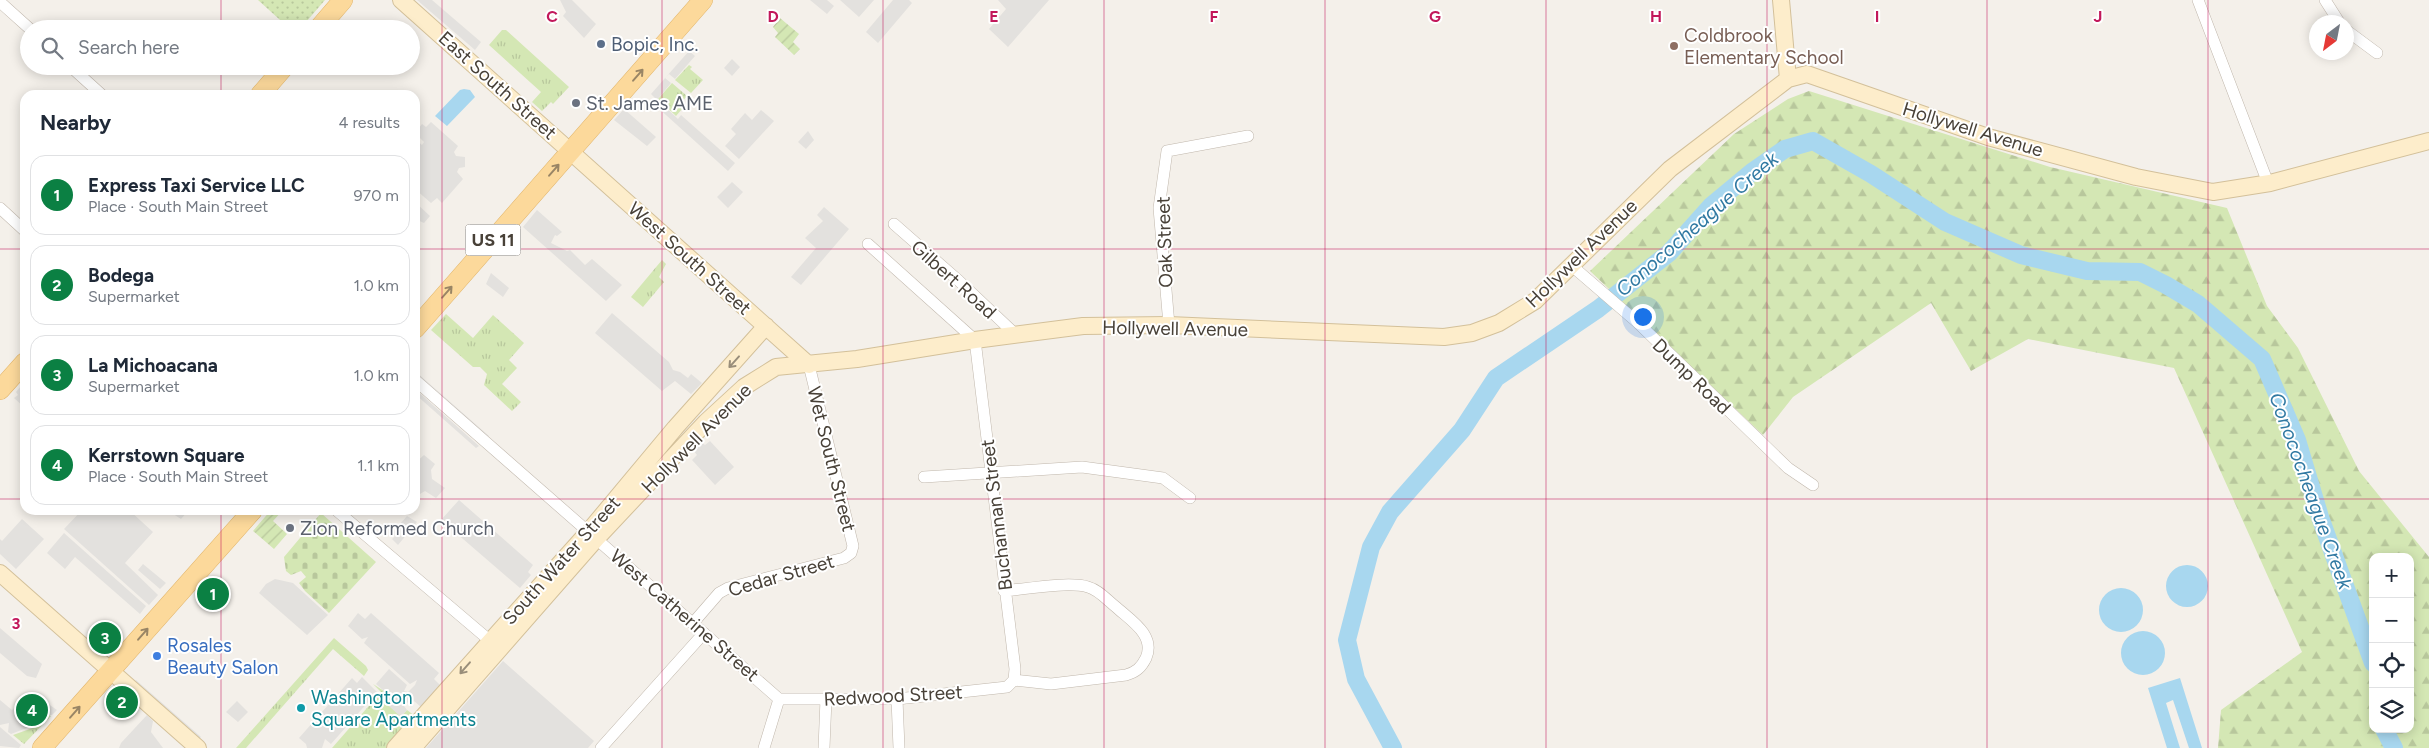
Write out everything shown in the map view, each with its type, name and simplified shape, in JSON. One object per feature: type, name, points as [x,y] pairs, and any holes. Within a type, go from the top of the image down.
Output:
[{"type":"main road","points":[[326,20],[343,0]]},
{"type":"main road","name":"US 11","points":[[420,322],[703,0]]},
{"type":"main road","points":[[264,90],[277,75]]},
{"type":"main road","points":[[0,390],[20,368]]},
{"type":"main road","points":[[42,748],[249,515]]},
{"type":"street","name":"East South Street","points":[[401,0],[571,151]]},
{"type":"street","points":[[1781,0],[1788,79]]},
{"type":"street","points":[[2198,0],[2268,183]]},
{"type":"street","points":[[2325,0],[2335,15]]},
{"type":"street","points":[[0,2],[20,20]]},
{"type":"street","points":[[2354,36],[2377,53]]},
{"type":"street","name":"Hollywell Avenue","points":[[593,535],[706,422],[744,387],[776,366],[809,365],[1015,334],[1083,326],[1169,325],[1444,337],[1472,333],[1499,323],[1536,301],[1670,169],[1788,79],[1807,74],[1988,137],[2180,186],[2213,192],[2268,183],[2429,141]]},
{"type":"street","points":[[80,75],[96,90]]},
{"type":"street","name":"Oak Street","points":[[1169,325],[1159,208],[1167,151],[1248,136]]},
{"type":"street","name":"West South Street","points":[[571,151],[809,365]]},
{"type":"street","points":[[0,208],[20,226]]},
{"type":"street","name":"Gilbert Road","points":[[894,224],[959,281],[1015,334]]},
{"type":"street","points":[[868,244],[975,340]]},
{"type":"street","name":"Dump Road","points":[[1572,266],[1637,322],[1788,468],[1813,485]]},
{"type":"street","name":"South Water Street","points":[[395,748],[494,645],[593,535],[675,428],[766,326]]},
{"type":"street","name":"Buchannan Street","points":[[975,340],[1004,591],[1015,669],[1011,684]]},
{"type":"street","name":"Wet South Street","points":[[809,365],[853,546],[851,553]]},
{"type":"street","name":"West Catherine Street","points":[[420,384],[779,699]]},
{"type":"street","points":[[924,477],[991,471],[1082,467],[1163,478],[1190,498]]},
{"type":"street","points":[[342,515],[494,645]]},
{"type":"street","name":"Cedar Street","points":[[693,623],[719,593],[728,588],[844,558],[851,553]]},
{"type":"street","points":[[0,573],[198,748]]},
{"type":"street","name":"Redwood Street","points":[[779,699],[897,699],[1011,684],[1051,684],[1126,675],[1136,671],[1143,663],[1148,647],[1146,636],[1140,628],[1097,591],[1088,586],[1074,585],[1004,591]]},
{"type":"street","points":[[600,748],[704,633]]},
{"type":"street","name":"South Water Street","points":[[413,748],[494,645]]},
{"type":"street","points":[[764,748],[779,699]]},
{"type":"street","points":[[824,748],[826,699]]},
{"type":"street","points":[[897,699],[899,748]]},
{"type":"green space","points":[[258,0],[325,0],[308,20],[280,20]]},
{"type":"green space","points":[[780,18],[799,34],[793,42],[800,49],[794,55],[775,37],[778,33],[773,27]]},
{"type":"green space","points":[[502,30],[506,30],[569,87],[553,104],[551,102],[542,111],[532,102],[541,92],[489,45]]},
{"type":"green space","points":[[689,65],[692,67],[690,69],[703,80],[691,93],[675,80]]},
{"type":"green space","points":[[672,83],[687,96],[679,105],[682,109],[676,116],[658,99]]},
{"type":"green space","points":[[1809,91],[2050,167],[2227,208],[2267,306],[2298,348],[2359,471],[2429,557],[2429,748],[2218,748],[2221,710],[2302,652],[2174,368],[2028,339],[1971,371],[1931,303],[1793,397],[1763,435],[1590,271],[1734,134],[1788,99]]},
{"type":"green space","points":[[662,260],[666,264],[659,277],[664,282],[643,307],[631,297]]},
{"type":"green space","points":[[446,314],[473,338],[493,315],[524,343],[509,360],[517,368],[502,384],[521,402],[512,411],[484,385],[487,374],[480,367],[473,367],[431,330]]},
{"type":"green space","points":[[267,515],[278,515],[273,521],[287,534],[274,549],[253,531]]},
{"type":"green space","points":[[319,515],[323,515],[376,562],[329,613],[299,583],[306,577],[301,571],[291,575],[286,571],[284,557]]},
{"type":"green space","points":[[334,638],[366,666],[368,670],[364,676],[333,649],[246,748],[236,748]]},
{"type":"green space","points":[[373,684],[384,691],[379,697],[401,716],[407,710],[415,716],[387,748],[332,748],[381,692]]},
{"type":"green space","points":[[48,715],[51,716],[24,744],[13,735],[41,725]]},
{"type":"shaded area","points":[[417,0],[432,0],[481,42],[475,50]]},
{"type":"shaded area","points":[[560,0],[572,0],[596,24],[584,38],[563,16],[566,12]]},
{"type":"shaded area","points":[[810,0],[827,0],[834,6],[827,14]]},
{"type":"shaded area","points":[[840,0],[874,0],[859,17]]},
{"type":"shaded area","points":[[893,0],[909,0],[912,3],[878,43],[866,32]]},
{"type":"shaded area","points":[[998,0],[1049,0],[1008,47],[989,29],[1006,9]]},
{"type":"shaded area","points":[[689,51],[695,56],[675,79],[669,74],[666,77]]},
{"type":"shaded area","points":[[732,59],[740,67],[732,76],[724,68]]},
{"type":"shaded area","points":[[665,78],[671,83],[657,100],[651,94]]},
{"type":"shaded area","points":[[660,102],[678,119],[681,115],[735,163],[728,171],[656,106]]},
{"type":"shaded area","points":[[624,109],[656,137],[647,146],[614,120]]},
{"type":"shaded area","points":[[761,110],[774,121],[739,159],[725,146],[736,134],[731,129],[745,113],[752,120]]},
{"type":"shaded area","points":[[431,122],[458,146],[454,152],[456,156],[465,157],[465,167],[459,168],[457,172],[463,179],[442,203],[437,198],[431,203],[420,193],[420,143],[422,145],[424,142],[420,138],[420,127],[422,124],[426,127]]},
{"type":"shaded area","points":[[808,131],[814,140],[806,149],[798,142]]},
{"type":"shaded area","points":[[732,182],[743,192],[728,208],[717,197]]},
{"type":"shaded area","points":[[420,207],[430,216],[424,223],[420,221]]},
{"type":"shaded area","points":[[824,207],[849,229],[801,285],[791,277],[816,248],[805,238],[823,221],[817,215]]},
{"type":"shaded area","points":[[537,210],[562,232],[557,236],[555,235],[551,243],[567,251],[570,250],[585,265],[592,259],[622,285],[606,301],[523,227]]},
{"type":"shaded area","points":[[491,273],[509,288],[503,297],[486,284]]},
{"type":"shaded area","points":[[612,313],[669,362],[673,370],[680,372],[688,378],[691,374],[702,383],[691,394],[675,381],[662,391],[595,333]]},
{"type":"shaded area","points":[[420,375],[489,436],[485,438],[420,380]]},
{"type":"shaded area","points":[[20,387],[20,403],[14,398],[18,395],[16,392]]},
{"type":"shaded area","points":[[420,393],[479,446],[476,448],[420,398]]},
{"type":"shaded area","points":[[710,441],[734,467],[715,485],[692,460],[697,455],[693,450],[701,442],[705,445]]},
{"type":"shaded area","points":[[424,455],[435,464],[431,470],[432,479],[445,488],[436,498],[425,491],[420,494],[420,459]]},
{"type":"shaded area","points":[[459,500],[533,565],[528,572],[531,575],[520,588],[441,520]]},
{"type":"shaded area","points":[[77,515],[134,515],[153,532],[125,563],[158,595],[149,605],[64,529]]},
{"type":"shaded area","points":[[175,515],[185,515],[181,519]]},
{"type":"shaded area","points":[[407,516],[417,522],[398,545],[392,539],[395,536],[392,533]]},
{"type":"shaded area","points":[[22,519],[44,539],[16,569],[0,554],[0,539],[2,541]]},
{"type":"shaded area","points":[[64,533],[146,606],[140,614],[75,557],[65,569],[47,553]]},
{"type":"shaded area","points":[[143,564],[166,583],[160,589],[138,570]]},
{"type":"shaded area","points":[[275,579],[293,583],[328,615],[307,635],[259,593],[266,584]]},
{"type":"shaded area","points":[[358,613],[365,619],[371,613],[439,673],[434,679],[440,685],[421,707],[414,701],[411,704],[408,702],[404,706],[407,710],[401,717],[379,697],[384,691],[376,684],[389,669],[407,685],[404,691],[408,692],[417,680],[410,684],[364,643],[368,637],[362,639],[348,626]]},
{"type":"shaded area","points":[[0,628],[42,664],[36,678],[27,676],[0,653]]},
{"type":"shaded area","points":[[503,661],[594,741],[588,748],[426,748]]},
{"type":"shaded area","points":[[362,677],[377,692],[331,744],[325,739],[322,748],[307,748],[306,744],[299,738],[352,678],[357,683]]},
{"type":"shaded area","points":[[136,680],[201,737],[199,739],[134,682]]},
{"type":"shaded area","points":[[37,696],[57,710],[52,715],[45,715],[40,723],[11,734],[8,732],[9,723],[0,725],[0,700],[12,710],[23,701]]},
{"type":"shaded area","points":[[237,701],[248,712],[238,722],[226,712]]},
{"type":"shaded area","points":[[147,715],[153,721],[151,732],[163,748],[119,748],[121,743]]},
{"type":"shaded area","points":[[0,727],[21,745],[19,748],[0,746]]},
{"type":"water","points":[[460,90],[470,90],[475,97],[447,126],[435,116]]},
{"type":"water","points":[[2191,565],[2199,568],[2205,574],[2208,586],[2205,598],[2199,604],[2183,607],[2175,604],[2169,598],[2166,582],[2169,574],[2175,568]]},
{"type":"water","points":[[2121,588],[2133,592],[2139,598],[2143,610],[2139,622],[2133,628],[2121,632],[2109,628],[2103,622],[2099,610],[2103,598],[2109,592]]},
{"type":"water","points":[[2143,631],[2155,635],[2161,641],[2165,653],[2161,665],[2155,671],[2143,675],[2131,671],[2125,665],[2121,653],[2125,641],[2131,635]]},
{"type":"water","points":[[2180,678],[2202,748],[2189,748],[2173,700],[2166,703],[2180,748],[2167,748],[2148,688]]},
{"type":"waterway","name":"Conococheague Creek","points":[[1393,748],[1356,679],[1347,640],[1371,547],[1390,512],[1462,430],[1496,378],[1598,309],[1669,253],[1711,206],[1752,172],[1785,149],[1813,141],[1871,174],[1945,222],[2021,255],[2087,271],[2140,272],[2198,304],[2262,359],[2297,440],[2320,517],[2369,652]]},
{"type":"waterway","name":"Conococheague Creek","points":[[2386,733],[2394,748]]},
{"type":"place","name":"Bopic, Inc.","points":[[601,44]]},
{"type":"place","name":"Coldbrook Elementary School","points":[[1674,46]]},
{"type":"place","name":"St. James AME","points":[[576,103]]},
{"type":"place","name":"Zion Reformed Church","points":[[290,528]]},
{"type":"place","name":"Express Taxi Service LLC","points":[[213,594]]},
{"type":"place","name":"La Michoacana","points":[[105,638]]},
{"type":"place","name":"Rosales Beauty Salon","points":[[157,656]]},
{"type":"place","name":"Bodega","points":[[122,702]]},
{"type":"place","name":"Washington Square Apartments","points":[[301,708]]},
{"type":"place","name":"Kerrstown Square","points":[[32,710]]}]
